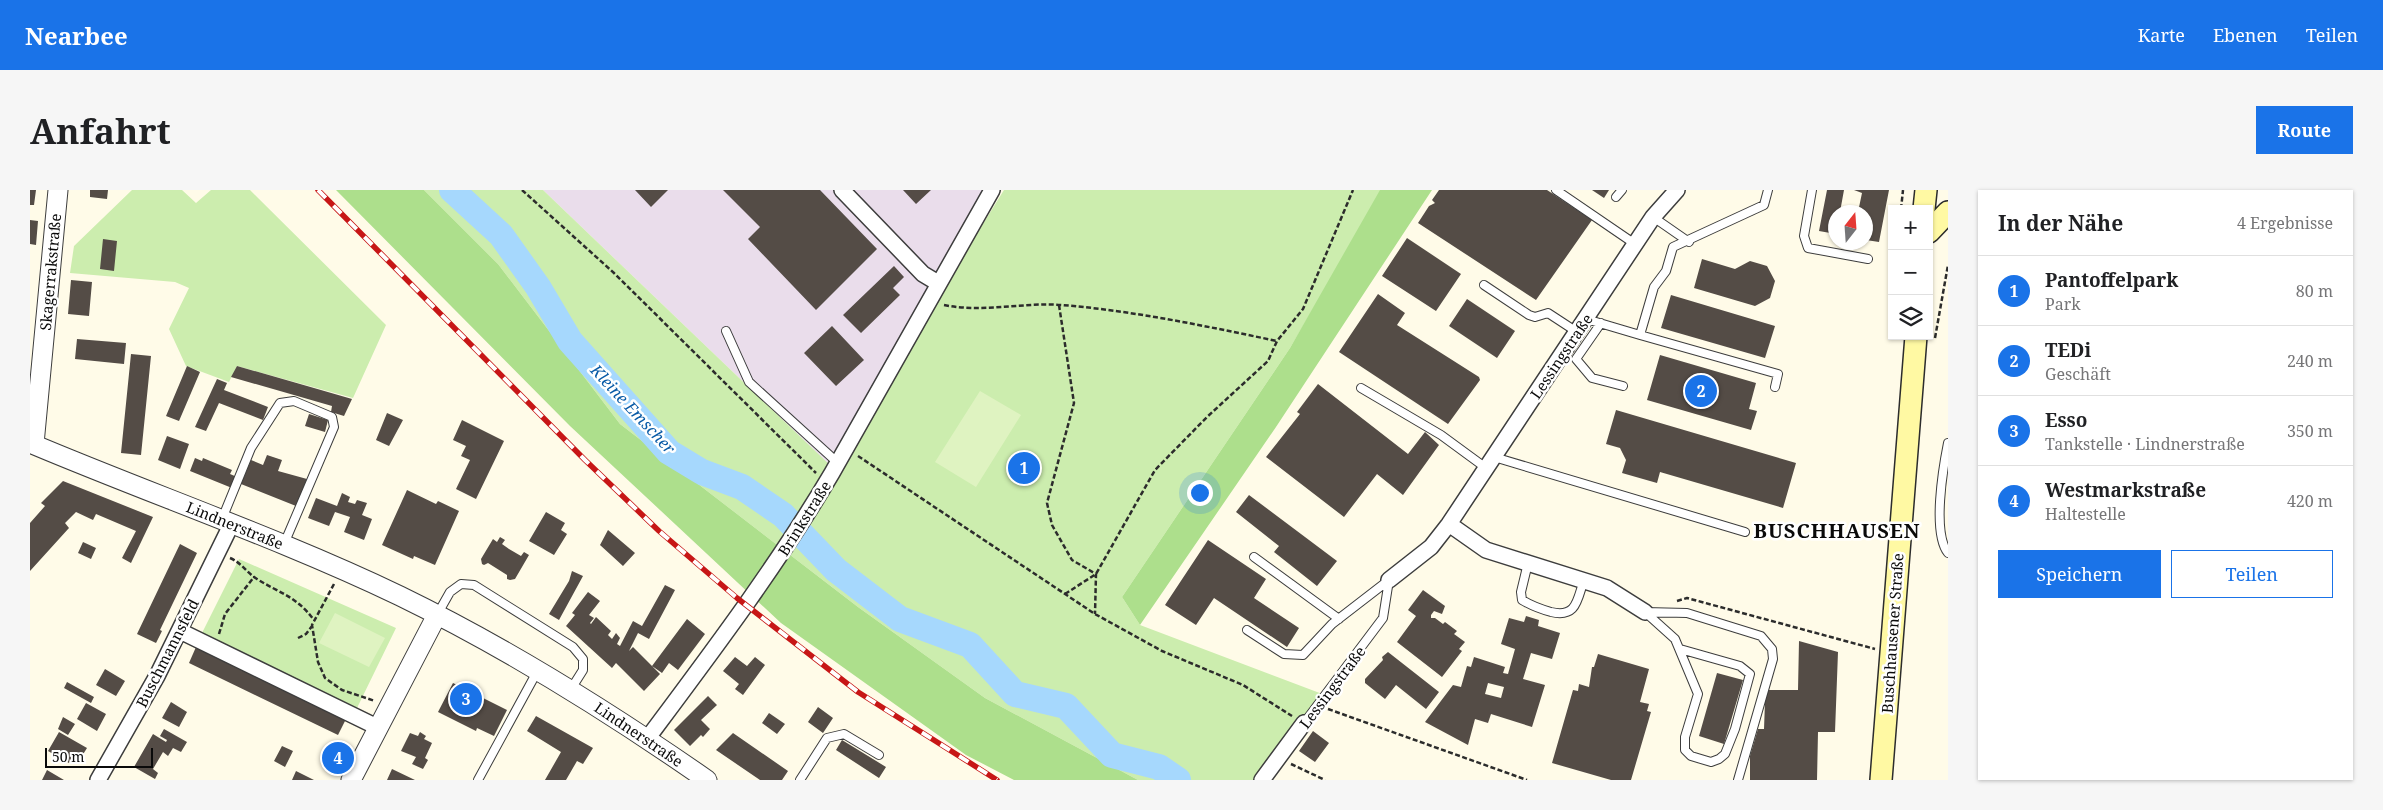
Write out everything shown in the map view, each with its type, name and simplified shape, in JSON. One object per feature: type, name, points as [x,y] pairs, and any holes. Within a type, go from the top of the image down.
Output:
[{"type":"main road","points":[[1924,205],[1926,190]]},
{"type":"main road","points":[[1933,228],[1948,212]]},
{"type":"main road","name":"Buschhausener Straße","points":[[1881,780],[1916,340]]},
{"type":"street","name":"Skagerrakstraße","points":[[31,446],[58,190]]},
{"type":"street","points":[[842,190],[924,274],[938,283]]},
{"type":"street","name":"Brinkstraße","points":[[647,739],[770,572],[826,484],[992,190]]},
{"type":"street","name":"Lessingstraße","points":[[1390,580],[1431,547],[1449,524],[1490,463],[1569,357],[1577,332],[1635,244],[1676,190]]},
{"type":"street","name":"Lindnerstraße","points":[[31,446],[284,544],[342,569],[437,615],[538,669],[571,689],[707,780]]},
{"type":"street","name":"Buschmannsfeld","points":[[98,780],[157,676],[180,631],[218,552],[227,521]]},
{"type":"street","points":[[1449,524],[1486,550],[1607,588],[1645,612]]},
{"type":"street","points":[[351,780],[437,615]]},
{"type":"street","points":[[180,631],[378,727]]},
{"type":"street","name":"Lessingstraße","points":[[1262,780],[1304,723]]},
{"type":"lane","points":[[1556,190],[1635,244]]},
{"type":"lane","points":[[1616,197],[1622,190]]},
{"type":"lane","points":[[1640,335],[1654,288],[1666,271],[1673,247],[1689,242],[1764,205],[1768,190]]},
{"type":"lane","points":[[1812,190],[1804,236],[1808,248],[1868,259]]},
{"type":"lane","points":[[1654,217],[1689,242]]},
{"type":"lane","points":[[1484,285],[1529,315],[1535,316],[1548,313],[1577,332]]},
{"type":"lane","points":[[1586,319],[1778,374],[1775,387]]},
{"type":"lane","points":[[1600,323],[1569,357],[1592,378],[1624,386]]},
{"type":"lane","points":[[726,331],[749,382],[838,463]]},
{"type":"lane","points":[[1361,388],[1490,463],[1745,532]]},
{"type":"lane","points":[[227,521],[251,448],[277,406],[289,400],[307,405],[332,417],[334,427],[284,544]]},
{"type":"lane","points":[[1948,443],[1941,474],[1940,534],[1948,553]]},
{"type":"lane","points":[[1254,557],[1339,620]]},
{"type":"lane","points":[[1528,563],[1521,592],[1522,600],[1536,608],[1563,615],[1569,613],[1575,606],[1584,580]]},
{"type":"lane","points":[[1248,630],[1284,654],[1304,655],[1339,620],[1390,580]]},
{"type":"lane","name":"Lessingstraße","points":[[1304,723],[1384,618],[1390,580]]},
{"type":"lane","points":[[437,615],[450,592],[461,584],[474,586],[573,647],[583,659],[583,670],[571,689]]},
{"type":"lane","points":[[1645,612],[1676,639],[1680,649],[1698,694],[1685,737],[1685,750],[1691,756],[1711,762],[1719,759],[1730,746],[1750,674],[1740,666],[1680,649]]},
{"type":"lane","points":[[1645,612],[1687,613],[1698,616],[1761,636],[1772,649],[1773,659],[1738,780]]},
{"type":"lane","points":[[478,780],[538,669]]},
{"type":"lane","points":[[800,780],[827,738],[844,734],[879,755]]},
{"type":"path","points":[[522,190],[614,273],[826,484]]},
{"type":"path","points":[[1095,614],[1096,574],[1155,470],[1207,417],[1268,361],[1277,341],[1303,309],[1353,190]]},
{"type":"path","points":[[1901,205],[1903,190]]},
{"type":"path","points":[[930,299],[946,305],[976,309],[1059,305],[1179,320],[1277,341]]},
{"type":"path","points":[[1059,305],[1074,403],[1047,503],[1052,525],[1072,560],[1096,574]]},
{"type":"path","points":[[847,448],[1095,614],[1162,651],[1243,685],[1304,723]]},
{"type":"path","points":[[218,552],[241,563],[254,577],[290,595],[314,620]]},
{"type":"path","points":[[298,638],[306,634],[312,626],[342,569]]},
{"type":"path","points":[[1064,594],[1096,574]]},
{"type":"path","points":[[213,647],[225,614],[240,592],[254,577]]},
{"type":"path","points":[[1670,604],[1687,598],[1877,650],[1891,656]]},
{"type":"path","points":[[312,626],[318,662],[326,678],[342,690],[388,706]]},
{"type":"path","points":[[1318,705],[1527,780]]},
{"type":"path","points":[[1278,759],[1325,780]]},
{"type":"shaded area","points":[[543,190],[983,190],[832,467]]},
{"type":"green space","points":[[132,190],[182,190],[196,203],[211,190],[250,190],[386,325],[353,398],[237,366],[229,382],[186,366],[169,329],[189,288],[175,282],[70,273],[74,246]]},
{"type":"green space","points":[[336,190],[424,190],[498,264],[620,424],[858,607],[985,698],[1138,780],[1014,780],[966,755],[781,623],[570,426]]},
{"type":"green space","points":[[424,190],[543,190],[832,467],[1004,190],[1383,190],[1290,348],[1122,597],[1140,625],[1325,695],[1259,780],[1138,780],[985,698],[858,607],[620,424],[498,264]]},
{"type":"green space","points":[[1380,190],[1432,190],[1276,427],[1140,625],[1122,597],[1290,348]]},
{"type":"green space","points":[[980,391],[1021,415],[976,487],[935,462]]},
{"type":"green space","points":[[239,559],[396,628],[357,708],[201,635]]},
{"type":"green space","points":[[335,613],[385,638],[369,667],[319,643]]},
{"type":"building","points":[[30,190],[36,190],[34,205],[30,205]]},
{"type":"building","points":[[90,190],[108,190],[107,199],[90,197]]},
{"type":"building","points":[[635,190],[668,190],[651,207]]},
{"type":"building","points":[[723,190],[820,190],[877,249],[816,310],[748,239],[760,227]]},
{"type":"building","points":[[903,190],[931,190],[916,204]]},
{"type":"building","points":[[1439,190],[1547,190],[1592,220],[1536,300],[1418,223],[1429,206],[1435,203],[1432,200]]},
{"type":"building","points":[[1592,190],[1609,190],[1604,198]]},
{"type":"building","points":[[1827,190],[1844,190],[1841,205],[1828,205],[1828,233],[1819,231]]},
{"type":"building","points":[[1854,190],[1889,190],[1879,242],[1873,241],[1873,205],[1859,205],[1862,193]]},
{"type":"building","points":[[30,220],[38,221],[36,245],[30,244]]},
{"type":"building","points":[[1407,238],[1461,274],[1436,311],[1382,276]]},
{"type":"building","points":[[103,239],[117,241],[114,271],[100,269]]},
{"type":"building","points":[[1702,259],[1735,269],[1750,261],[1767,266],[1775,281],[1770,298],[1755,306],[1694,288]]},
{"type":"building","points":[[894,266],[904,277],[893,288],[900,295],[861,333],[843,315]]},
{"type":"building","points":[[71,280],[92,282],[89,316],[68,314]]},
{"type":"building","points":[[1378,294],[1405,313],[1397,325],[1479,377],[1480,380],[1448,424],[1339,352]]},
{"type":"building","points":[[1671,295],[1775,326],[1765,358],[1661,328]]},
{"type":"building","points":[[1467,299],[1515,331],[1497,358],[1449,326]]},
{"type":"building","points":[[832,326],[864,360],[836,386],[804,353]]},
{"type":"building","points":[[77,339],[126,343],[124,364],[75,359]]},
{"type":"building","points":[[131,354],[151,356],[141,455],[121,453]]},
{"type":"building","points":[[1660,355],[1756,383],[1749,409],[1757,411],[1751,430],[1647,400]]},
{"type":"building","points":[[187,366],[200,372],[179,421],[166,416]]},
{"type":"building","points":[[237,366],[352,399],[344,416],[331,412],[332,406],[231,377]]},
{"type":"building","points":[[217,379],[227,383],[224,390],[268,407],[263,420],[219,403],[206,431],[195,427]]},
{"type":"building","points":[[1318,384],[1408,454],[1425,432],[1439,445],[1403,495],[1377,474],[1344,517],[1266,457],[1300,414],[1297,412]]},
{"type":"building","points":[[1616,410],[1796,463],[1783,508],[1660,472],[1657,483],[1622,473],[1626,460],[1620,448],[1606,444]]},
{"type":"building","points":[[387,413],[403,420],[389,446],[376,440]]},
{"type":"building","points":[[309,414],[328,420],[325,432],[305,426]]},
{"type":"building","points":[[462,420],[504,441],[476,499],[456,489],[470,460],[461,456],[466,446],[453,440]]},
{"type":"building","points":[[167,436],[189,444],[180,469],[158,460]]},
{"type":"building","points":[[267,455],[282,460],[278,471],[307,479],[296,506],[241,484],[251,460],[263,465]]},
{"type":"building","points":[[195,458],[202,461],[203,458],[232,470],[230,474],[237,477],[232,488],[190,471]]},
{"type":"building","points":[[63,481],[153,517],[131,563],[122,558],[136,531],[96,514],[93,520],[76,512],[65,523],[69,528],[30,571],[30,523],[45,506],[41,503]]},
{"type":"building","points":[[407,490],[436,504],[438,501],[459,511],[435,565],[414,556],[413,559],[382,545]]},
{"type":"building","points":[[342,493],[350,497],[348,502],[355,504],[357,500],[367,503],[362,515],[372,519],[364,540],[344,532],[350,517],[335,512],[329,526],[308,518],[316,498],[337,506]]},
{"type":"building","points":[[1249,495],[1337,561],[1317,586],[1274,552],[1279,546],[1236,512]]},
{"type":"building","points":[[546,512],[565,523],[561,530],[567,534],[554,555],[529,541]]},
{"type":"building","points":[[608,530],[635,553],[623,566],[600,545]]},
{"type":"building","points":[[500,537],[505,540],[502,544],[509,549],[521,556],[524,552],[529,555],[515,579],[507,579],[507,575],[488,563],[482,564],[481,559],[493,539],[497,542]]},
{"type":"building","points":[[1208,540],[1266,579],[1254,598],[1299,628],[1287,647],[1214,598],[1196,625],[1165,605]]},
{"type":"building","points":[[83,542],[96,548],[91,559],[78,553]]},
{"type":"building","points":[[180,544],[197,553],[160,630],[162,631],[156,643],[137,634]]},
{"type":"building","points":[[572,571],[583,576],[559,620],[549,614],[569,581]]},
{"type":"building","points":[[665,585],[675,590],[649,639],[638,633],[629,651],[633,647],[660,674],[644,691],[616,663],[612,668],[566,626],[575,615],[572,613],[588,592],[600,601],[589,615],[594,618],[590,623],[596,617],[611,631],[608,635],[612,639],[616,633],[620,638],[617,644],[620,646],[633,621],[642,626]]},
{"type":"building","points":[[1423,590],[1445,606],[1442,614],[1434,611],[1431,618],[1435,618],[1443,624],[1445,622],[1457,631],[1454,634],[1465,642],[1459,649],[1462,651],[1442,677],[1397,642],[1416,616],[1408,610]]},
{"type":"building","points":[[1526,616],[1539,620],[1538,626],[1560,633],[1552,659],[1531,653],[1523,679],[1545,685],[1532,727],[1491,714],[1488,723],[1475,719],[1468,745],[1425,722],[1453,685],[1461,687],[1467,666],[1471,667],[1474,657],[1505,667],[1503,673],[1508,674],[1515,649],[1501,644],[1509,618],[1524,622]],"holes":[[[1488,683],[1504,687],[1501,698],[1485,694]]]},
{"type":"building","points":[[687,619],[705,634],[678,670],[669,663],[662,673],[652,666]]},
{"type":"building","points":[[1799,641],[1838,652],[1835,732],[1818,732],[1817,780],[1750,780],[1750,756],[1758,729],[1764,729],[1765,702],[1768,690],[1798,690]]},
{"type":"building","points":[[196,647],[346,719],[338,735],[189,663]]},
{"type":"building","points":[[1388,652],[1439,692],[1426,709],[1396,685],[1385,699],[1365,683],[1365,679]]},
{"type":"building","points":[[1598,654],[1649,669],[1640,702],[1649,704],[1647,711],[1651,712],[1631,780],[1611,780],[1552,763],[1573,690],[1578,691],[1579,684],[1589,687],[1592,667],[1594,667]]},
{"type":"building","points":[[735,657],[747,666],[755,657],[765,665],[743,695],[735,689],[739,684],[723,671]]},
{"type":"building","points":[[105,669],[125,681],[116,696],[96,685]]},
{"type":"building","points":[[1717,673],[1743,680],[1724,744],[1699,736]]},
{"type":"building","points":[[67,682],[94,697],[91,703],[64,688]]},
{"type":"building","points":[[453,683],[507,710],[494,736],[477,728],[476,731],[438,712]]},
{"type":"building","points":[[708,696],[717,705],[701,720],[710,729],[703,737],[701,735],[690,746],[674,730]]},
{"type":"building","points":[[171,702],[187,712],[179,727],[162,718]]},
{"type":"building","points":[[86,703],[106,714],[97,731],[77,719]]},
{"type":"building","points":[[818,707],[833,718],[823,733],[808,722]]},
{"type":"building","points":[[769,713],[785,724],[777,734],[762,723]]},
{"type":"building","points":[[536,716],[593,748],[583,764],[577,761],[566,780],[545,780],[561,752],[527,731]]},
{"type":"building","points":[[63,717],[75,724],[68,735],[58,729]]},
{"type":"building","points":[[164,729],[187,742],[181,752],[173,748],[168,756],[163,752],[153,769],[158,773],[155,779],[134,767],[153,734],[166,742],[167,740],[160,736]]},
{"type":"building","points":[[1313,731],[1329,743],[1315,762],[1299,751]]},
{"type":"building","points":[[59,732],[87,748],[77,764],[70,760],[69,763],[48,751]]},
{"type":"building","points":[[420,732],[426,736],[424,739],[432,743],[425,758],[428,760],[423,769],[412,764],[416,757],[401,751],[410,733],[418,736]]},
{"type":"building","points":[[733,733],[788,771],[782,780],[760,780],[716,750]]},
{"type":"building","points":[[842,740],[886,767],[879,778],[836,750]]},
{"type":"building","points":[[282,746],[293,751],[285,767],[274,761]]},
{"type":"building","points":[[392,769],[415,780],[387,780]]},
{"type":"building","points":[[47,770],[64,780],[42,780]]},
{"type":"building","points":[[296,771],[314,780],[292,780]]},
{"type":"waterway","name":"Kleine Emscher","points":[[452,190],[501,235],[538,287],[570,341],[669,452],[702,472],[742,487],[783,515],[836,570],[900,619],[970,645],[1015,694],[1066,706],[1112,755],[1159,767],[1178,780]]},
{"type":"railway","points":[[318,190],[585,460],[659,531],[737,598],[858,692],[997,780]]},
{"type":"place","name":"TEDi","points":[[1701,391]]},
{"type":"place","name":"Pantoffelpark","points":[[1024,468]]},
{"type":"place","name":"Esso","points":[[466,699]]},
{"type":"place","name":"Westmarkstraße","points":[[338,758]]},
{"type":"district","name":"BUSCHHAUSEN","points":[[1837,530]]}]
